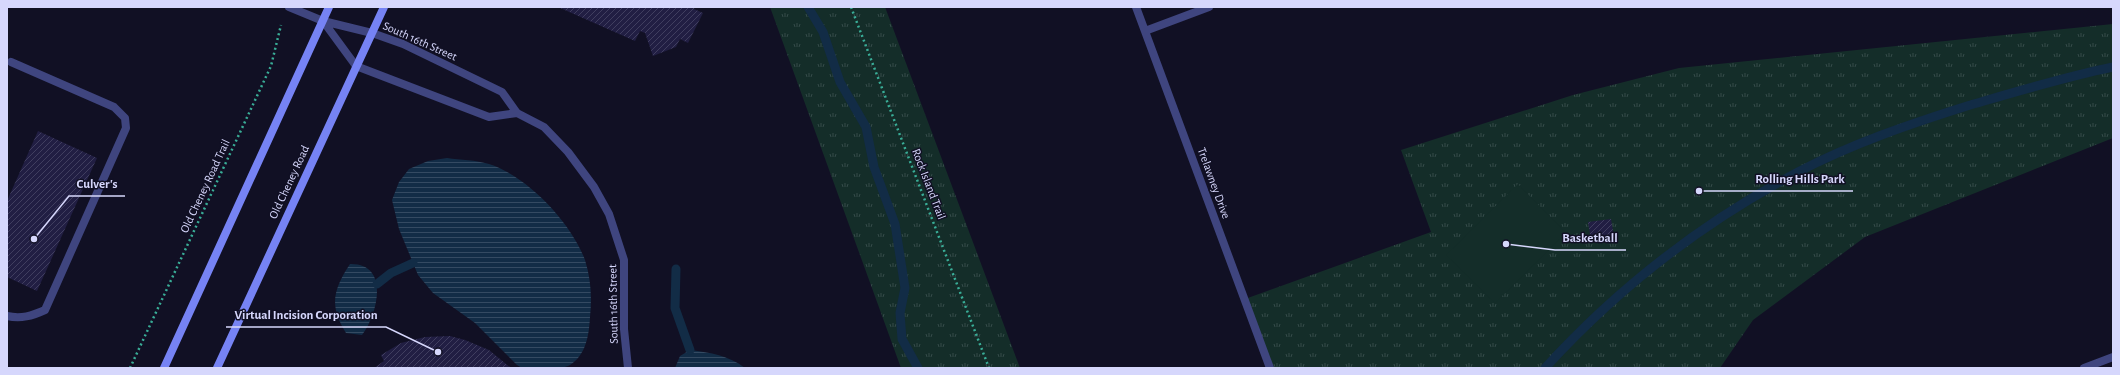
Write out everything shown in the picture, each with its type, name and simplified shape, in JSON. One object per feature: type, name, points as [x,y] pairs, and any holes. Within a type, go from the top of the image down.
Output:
[{"type":"main road","points":[[164,368],[330,7]]},
{"type":"main road","name":"Old Cheney Road","points":[[217,368],[384,7]]},
{"type":"street","name":"South 16th Street","points":[[289,7],[323,21],[372,33],[402,44],[502,92],[517,113],[544,127],[568,152],[594,187],[610,214],[624,260],[624,329],[628,368]]},
{"type":"street","name":"Trelawney Drive","points":[[1136,7],[1270,368]]},
{"type":"street","points":[[1145,31],[1209,7]]},
{"type":"street","points":[[323,21],[356,66],[489,117],[517,113]]},
{"type":"street","points":[[7,316],[18,319],[32,316],[45,310],[126,128],[125,118],[114,107],[10,62]]},
{"type":"street","points":[[2084,368],[2113,357]]},
{"type":"path","name":"Rock Island Trail","points":[[851,7],[989,368]]},
{"type":"path","name":"Old Cheney Road Trail","points":[[130,368],[271,66],[282,22]]},
{"type":"green space","points":[[770,7],[885,7],[1020,368],[901,368]]},
{"type":"green space","points":[[2113,24],[2113,138],[1865,237],[1753,320],[1720,368],[1270,368],[1245,299],[1431,232],[1401,150],[1573,95],[1679,68]]},
{"type":"green space","points":[[1518,184],[1566,233],[1495,303],[1446,255]]},
{"type":"water","points":[[447,158],[489,164],[518,179],[546,202],[558,216],[578,245],[585,260],[589,274],[591,310],[586,344],[580,356],[570,365],[554,369],[522,368],[517,365],[475,323],[433,293],[418,275],[399,229],[392,200],[399,182],[409,169],[428,161]]},
{"type":"water","points":[[350,264],[363,266],[371,272],[376,280],[376,303],[368,326],[362,335],[346,333],[335,306],[337,290],[344,273]]},
{"type":"water","points":[[690,350],[726,357],[745,368],[675,368],[680,356]]},
{"type":"building","points":[[558,7],[695,7],[694,9],[703,13],[688,43],[680,39],[676,47],[653,56],[645,33],[640,31],[635,41]]},
{"type":"building","points":[[38,131],[97,158],[37,291],[7,277],[7,201]]},
{"type":"building","points":[[1611,219],[1614,237],[1591,241],[1588,222]]},
{"type":"building","points":[[450,336],[465,340],[489,350],[511,368],[374,368],[384,361],[381,355],[401,343],[425,337]]},
{"type":"waterway","points":[[808,7],[823,32],[840,82],[866,127],[874,167],[895,224],[905,288],[900,313],[902,339],[918,368]]},
{"type":"waterway","points":[[1545,368],[1602,311],[1663,259],[1695,235],[1729,213],[1798,172],[1839,152],[1924,120],[2040,85],[2113,67]]},
{"type":"waterway","points":[[377,284],[391,273],[413,263]]},
{"type":"waterway","points":[[676,269],[675,308],[690,350]]},
{"type":"place","name":"Rolling Hills Park","points":[[1699,191]]},
{"type":"place","name":"Culver's","points":[[34,239]]},
{"type":"place","name":"Basketball","points":[[1506,244]]},
{"type":"place","name":"Virtual Incision Corporation","points":[[438,352]]}]
